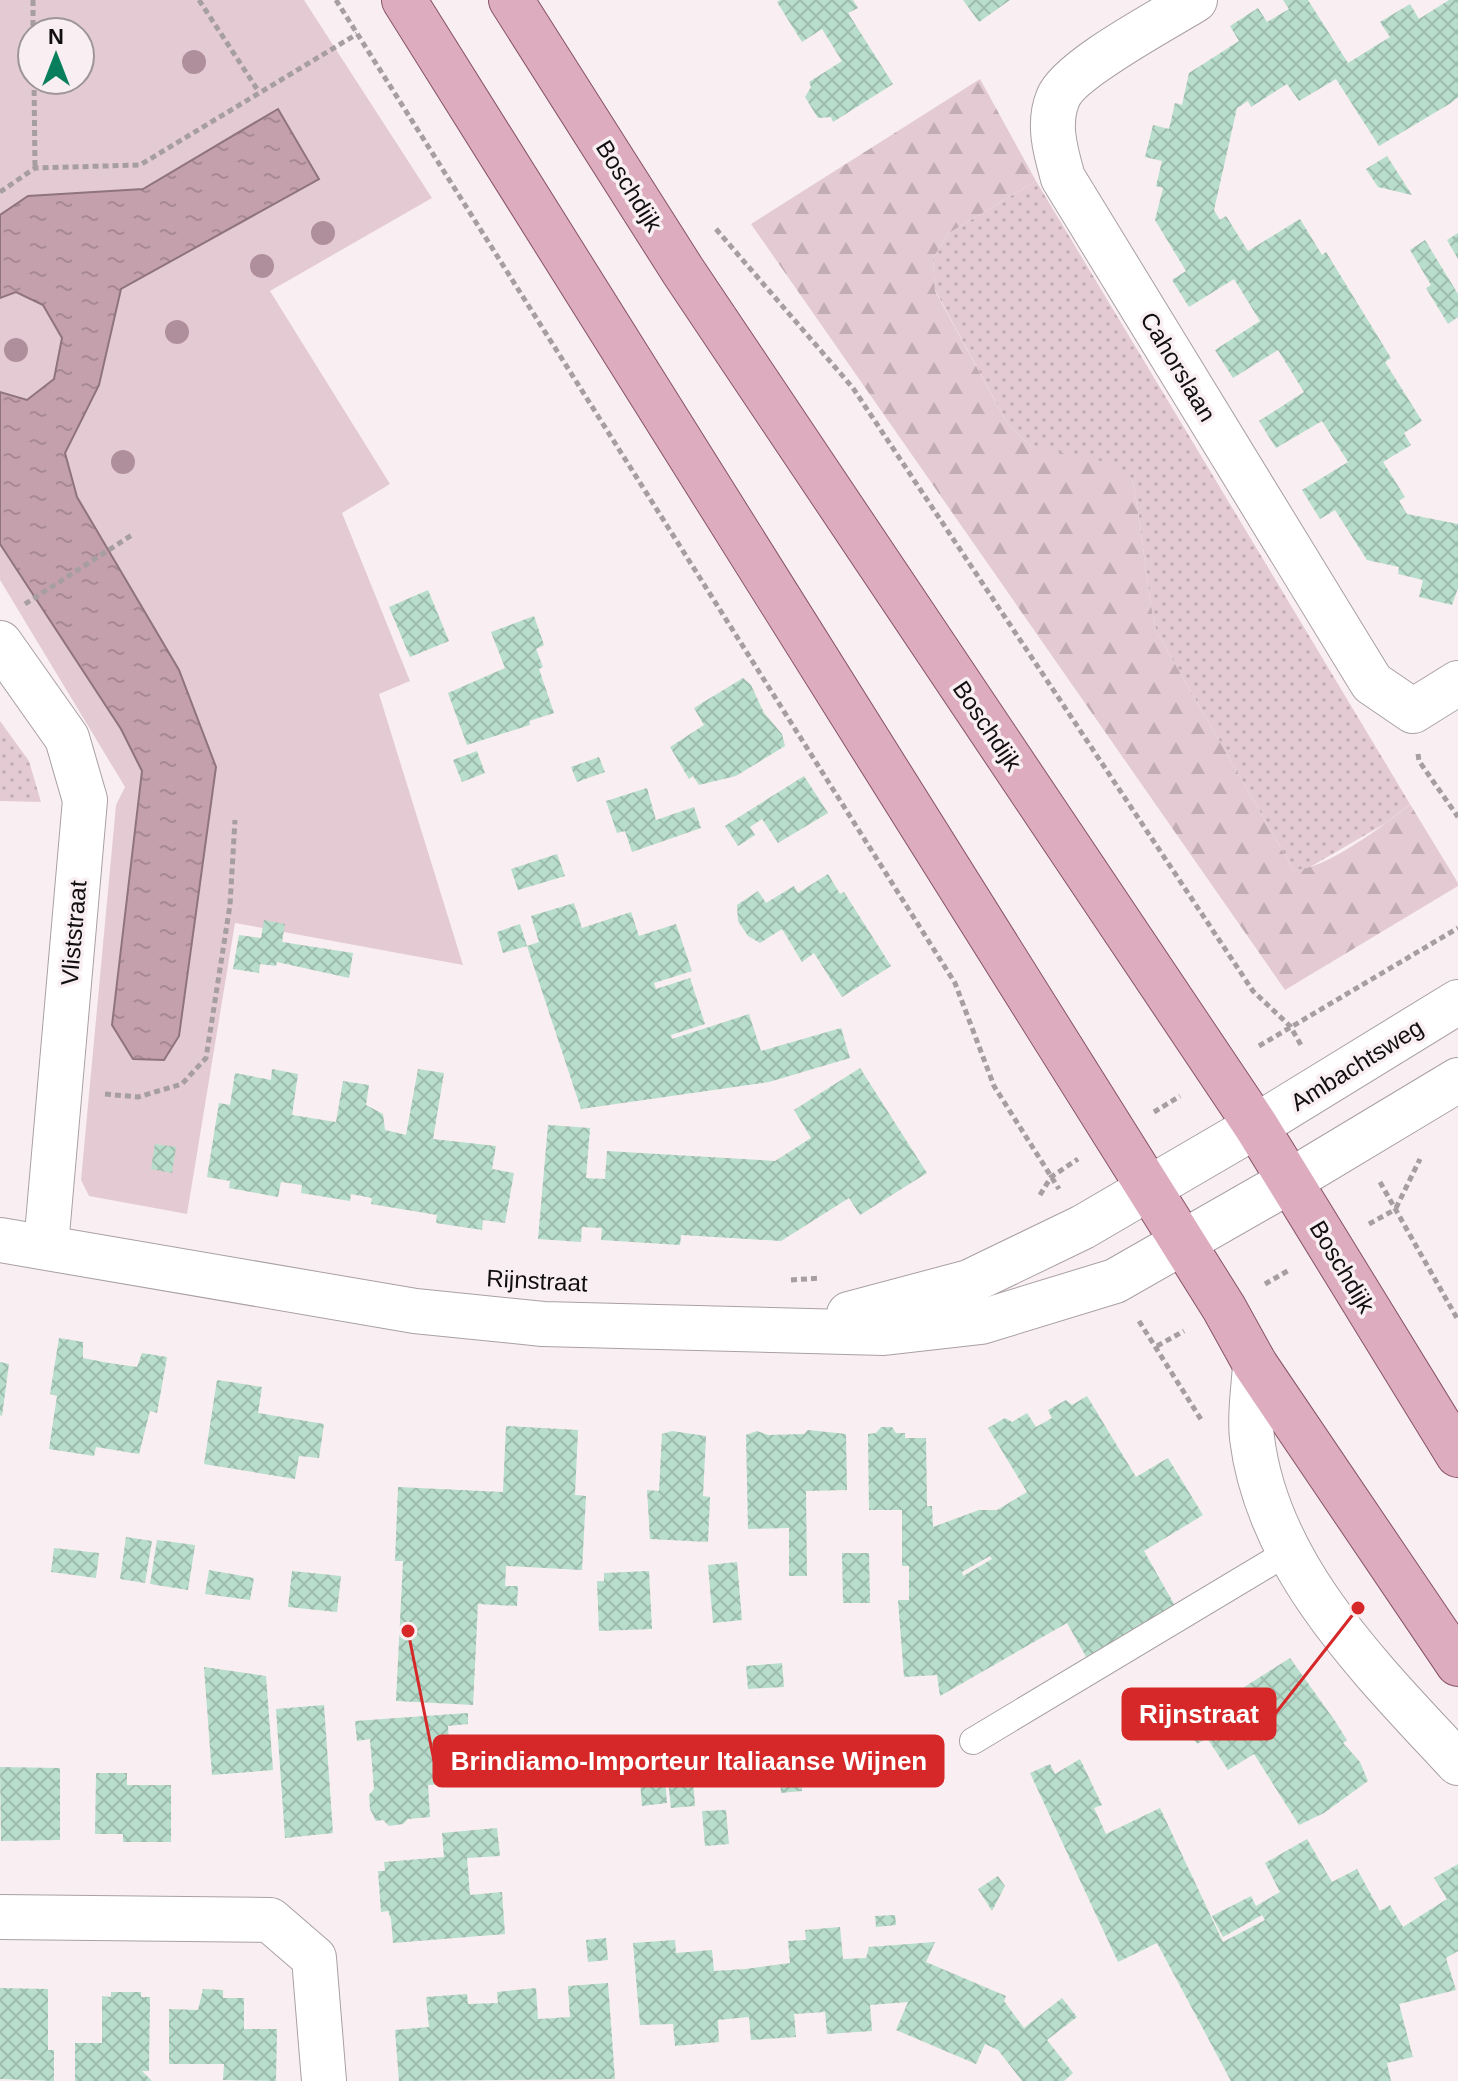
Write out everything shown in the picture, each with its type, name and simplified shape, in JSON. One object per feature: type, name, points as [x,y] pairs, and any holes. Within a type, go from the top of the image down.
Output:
[{"type":"main road","points":[[404,0],[1224,1308],[1255,1364],[1458,1664]]},
{"type":"main road","name":"Boschdijk","points":[[511,0],[683,271],[1256,1126],[1458,1455]]},
{"type":"street","name":"Cahorslaan","points":[[1195,0],[1078,73],[1058,97],[1053,138],[1063,178],[1372,683],[1413,711]]},
{"type":"street","name":"Vliststraat","points":[[6,627],[67,738],[85,800],[46,1246]]},
{"type":"street","points":[[1413,711],[1458,683]]},
{"type":"street","name":"Ambachtsweg","points":[[1149,1189],[1458,1002]]},
{"type":"street","points":[[1290,1181],[1458,1080]]},
{"type":"street","name":"Rijnstraat","points":[[0,1240],[415,1311],[543,1324],[884,1333],[981,1322],[1115,1281],[1290,1181]]},
{"type":"street","name":"Rijnstraat","points":[[781,1332],[969,1282],[1083,1227],[1149,1189]]},
{"type":"street","points":[[1255,1364],[1252,1437],[1268,1497],[1288,1552],[1361,1658],[1458,1763]]},
{"type":"street","points":[[0,1917],[270,1920],[314,1958],[324,2081]]},
{"type":"lane","points":[[973,1741],[1288,1552]]},
{"type":"path","points":[[199,0],[259,92]]},
{"type":"path","points":[[336,0],[955,983],[994,1086],[1051,1177]]},
{"type":"path","points":[[0,192],[35,168],[140,165],[357,34]]},
{"type":"path","points":[[34,96],[35,168]]},
{"type":"path","points":[[708,220],[853,388],[1253,991],[1290,1026],[1325,1084]]},
{"type":"path","points":[[6,627],[132,535]]},
{"type":"path","points":[[1413,711],[1419,761],[1458,817]]},
{"type":"path","points":[[61,1089],[138,1097],[182,1084],[206,1058],[230,905],[235,820]]},
{"type":"path","points":[[1038,1198],[1051,1177],[1116,1135],[1290,1026],[1458,928]]},
{"type":"path","points":[[1356,1142],[1458,1320]]},
{"type":"path","points":[[1137,1319],[1157,1346],[1396,1209]]},
{"type":"path","points":[[789,1280],[833,1277]]},
{"type":"green space","points":[[0,0],[304,0],[432,198],[270,291],[390,484],[342,513],[410,681],[379,694],[463,965],[235,923],[187,1214],[89,1196],[81,1180],[116,805],[125,787],[0,580]]},
{"type":"green space","points":[[980,79],[1036,181],[949,233],[933,258],[935,291],[1009,426],[1032,447],[1110,463],[1132,479],[1156,631],[1293,869],[1305,868],[1336,855],[1371,834],[1410,804],[1458,883],[1458,886],[1285,990],[751,224]]},
{"type":"green space","points":[[1036,181],[1410,804],[1386,823],[1303,871],[1293,869],[1156,631],[1132,479],[1032,447],[1009,426],[935,290],[933,258],[949,233]]},
{"type":"green space","points":[[0,721],[29,761],[41,802],[0,801]]},
{"type":"water","points":[[278,109],[319,179],[121,289],[99,385],[65,453],[77,497],[179,670],[216,767],[179,1036],[164,1060],[133,1059],[112,1025],[142,771],[121,729],[0,544],[0,392],[27,400],[54,379],[62,338],[43,305],[16,292],[0,298],[0,215],[28,196],[143,189]]},
{"type":"building","points":[[853,0],[858,8],[848,13],[893,84],[833,122],[831,117],[818,118],[805,97],[811,87],[809,82],[842,61],[822,29],[802,42],[777,2]]},
{"type":"building","points":[[963,0],[1010,0],[979,22]]},
{"type":"building","points":[[1283,0],[1308,0],[1348,63],[1390,37],[1380,22],[1410,4],[1419,19],[1449,0],[1458,0],[1458,97],[1379,146],[1336,79],[1299,101],[1287,84],[1251,107],[1248,101],[1237,108],[1214,210],[1220,220],[1226,216],[1248,251],[1300,219],[1322,255],[1326,252],[1391,358],[1385,362],[1422,421],[1404,433],[1411,445],[1383,462],[1405,497],[1399,501],[1407,514],[1458,524],[1458,588],[1452,605],[1419,597],[1423,580],[1398,574],[1399,567],[1367,560],[1335,510],[1320,519],[1302,490],[1348,462],[1322,421],[1276,448],[1259,421],[1304,392],[1278,350],[1233,378],[1215,350],[1260,321],[1234,279],[1189,307],[1172,280],[1186,271],[1155,220],[1163,188],[1156,186],[1162,161],[1145,157],[1153,125],[1169,129],[1175,103],[1182,105],[1189,73],[1239,41],[1230,26],[1258,8],[1267,22],[1289,9]]},
{"type":"building","points":[[1387,156],[1412,195],[1378,187],[1366,169]]},
{"type":"building","points":[[1458,233],[1458,259],[1447,240]]},
{"type":"building","points":[[1425,240],[1458,294],[1458,317],[1448,324],[1426,288],[1431,285],[1410,250]]},
{"type":"building","points":[[428,590],[449,641],[410,657],[389,607]]},
{"type":"building","points":[[534,616],[544,645],[536,649],[543,667],[539,669],[554,713],[529,721],[530,725],[467,745],[448,693],[505,668],[491,632]]},
{"type":"building","points":[[743,678],[751,685],[764,713],[782,734],[785,746],[736,776],[699,785],[693,776],[689,779],[670,747],[704,725],[694,708]]},
{"type":"building","points":[[477,751],[485,773],[462,782],[453,760]]},
{"type":"building","points":[[599,757],[605,772],[577,782],[571,767]]},
{"type":"building","points":[[804,776],[828,813],[778,843],[762,819],[750,827],[755,835],[738,846],[725,826]]},
{"type":"building","points":[[647,788],[656,820],[694,807],[701,828],[632,852],[625,831],[617,833],[606,801]]},
{"type":"building","points":[[557,854],[565,876],[518,890],[511,869]]},
{"type":"building","points":[[828,874],[840,894],[844,892],[891,966],[842,997],[814,953],[802,962],[782,929],[760,943],[748,936],[738,921],[737,905],[758,891],[766,903],[794,886],[798,893]]},
{"type":"building","points":[[574,903],[582,928],[631,912],[639,936],[676,924],[692,971],[654,983],[656,989],[690,978],[705,1024],[671,1035],[672,1039],[749,1014],[761,1051],[841,1028],[850,1058],[769,1082],[581,1109],[527,946],[539,942],[531,916]]},
{"type":"building","points":[[264,920],[285,924],[282,942],[353,953],[349,978],[277,962],[276,966],[260,964],[259,973],[233,969],[239,935],[261,938]]},
{"type":"building","points":[[520,924],[527,946],[503,953],[497,932]]},
{"type":"building","points":[[860,1068],[927,1173],[860,1215],[849,1198],[781,1241],[681,1235],[680,1245],[601,1240],[602,1228],[582,1227],[581,1242],[538,1239],[548,1125],[590,1128],[586,1178],[605,1179],[607,1151],[775,1161],[811,1138],[794,1110]]},
{"type":"building","points":[[272,1069],[298,1074],[292,1115],[336,1122],[343,1081],[369,1085],[366,1105],[383,1114],[385,1130],[406,1135],[418,1069],[444,1073],[433,1139],[496,1146],[492,1169],[514,1173],[505,1223],[483,1220],[482,1230],[436,1223],[437,1215],[371,1204],[372,1198],[351,1194],[350,1201],[301,1193],[302,1185],[281,1182],[278,1197],[229,1188],[230,1181],[207,1177],[219,1103],[230,1105],[235,1073],[271,1080]]},
{"type":"building","points":[[155,1144],[176,1147],[172,1173],[151,1169]]},
{"type":"building","points":[[59,1338],[83,1342],[83,1358],[109,1363],[137,1367],[142,1353],[167,1357],[157,1413],[150,1411],[139,1454],[96,1447],[94,1456],[49,1449],[57,1396],[50,1394]]},
{"type":"building","points":[[0,1362],[9,1364],[2,1416],[0,1415]]},
{"type":"building","points":[[217,1380],[262,1387],[258,1413],[324,1424],[319,1458],[299,1456],[295,1479],[204,1464]]},
{"type":"building","points":[[1087,1396],[1136,1477],[1168,1458],[1203,1515],[1144,1551],[1178,1611],[1089,1662],[1067,1623],[940,1696],[937,1675],[904,1677],[898,1600],[909,1600],[909,1566],[902,1566],[902,1510],[869,1510],[868,1434],[876,1433],[881,1427],[892,1427],[896,1433],[905,1433],[905,1438],[926,1438],[927,1506],[932,1506],[933,1527],[979,1510],[997,1510],[1027,1492],[988,1428],[1005,1418],[1012,1422],[1027,1413],[1036,1427],[1052,1418],[1048,1410],[1066,1400],[1072,1405]],"holes":[[[990,1556],[992,1559],[963,1576],[962,1572]]]},
{"type":"building","points":[[506,1426],[578,1430],[575,1495],[586,1496],[582,1570],[506,1566],[505,1586],[518,1586],[517,1606],[478,1604],[473,1705],[396,1701],[403,1561],[395,1561],[398,1487],[503,1492]]},
{"type":"building","points":[[808,1430],[846,1434],[847,1490],[806,1491],[807,1576],[789,1576],[789,1528],[748,1529],[746,1435],[757,1431],[768,1435],[804,1434]]},
{"type":"building","points":[[672,1431],[706,1436],[703,1496],[710,1497],[708,1542],[650,1539],[647,1490],[659,1491],[662,1434]]},
{"type":"building","points":[[126,1537],[152,1541],[145,1583],[120,1579]]},
{"type":"building","points":[[157,1540],[195,1545],[188,1590],[150,1584]]},
{"type":"building","points":[[54,1548],[99,1553],[96,1578],[51,1572]]},
{"type":"building","points":[[842,1553],[869,1553],[870,1603],[843,1603]]},
{"type":"building","points":[[737,1562],[742,1620],[713,1623],[708,1565]]},
{"type":"building","points":[[209,1570],[254,1578],[250,1600],[205,1594]]},
{"type":"building","points":[[292,1571],[341,1576],[337,1612],[288,1607]]},
{"type":"building","points":[[649,1571],[652,1629],[599,1631],[597,1581],[604,1581],[604,1573]]},
{"type":"building","points":[[1290,1658],[1335,1721],[1347,1740],[1343,1743],[1360,1762],[1368,1781],[1324,1813],[1299,1825],[1254,1754],[1228,1770],[1207,1738],[1197,1744],[1184,1725]]},
{"type":"building","points":[[782,1663],[784,1687],[748,1689],[746,1666]]},
{"type":"building","points":[[204,1667],[266,1676],[273,1770],[212,1775]]},
{"type":"building","points":[[324,1705],[333,1833],[285,1838],[276,1709]]},
{"type":"building","points":[[468,1713],[468,1724],[448,1726],[451,1774],[443,1784],[428,1785],[430,1817],[408,1819],[403,1824],[389,1826],[383,1820],[376,1821],[370,1809],[369,1795],[374,1789],[370,1739],[357,1741],[355,1721]]},
{"type":"building","points":[[1080,1759],[1102,1805],[1094,1808],[1106,1834],[1160,1808],[1223,1942],[1265,1920],[1262,1915],[1223,1937],[1212,1916],[1251,1896],[1256,1906],[1280,1892],[1265,1863],[1307,1839],[1332,1882],[1357,1869],[1380,1911],[1390,1905],[1403,1927],[1447,1899],[1434,1878],[1458,1864],[1458,1951],[1446,1958],[1456,1990],[1399,2004],[1413,2057],[1387,2063],[1391,2081],[1231,2081],[1157,1943],[1118,1962],[1030,1773],[1050,1764],[1055,1774]]},
{"type":"building","points":[[800,1765],[802,1791],[781,1793],[779,1767]]},
{"type":"building","points":[[664,1766],[667,1803],[642,1806],[639,1768]]},
{"type":"building","points":[[0,1767],[60,1768],[60,1840],[1,1841]]},
{"type":"building","points":[[96,1773],[127,1773],[127,1785],[171,1785],[171,1842],[123,1842],[123,1834],[95,1834]]},
{"type":"building","points":[[693,1778],[695,1806],[671,1808],[668,1780]]},
{"type":"building","points":[[726,1810],[729,1844],[705,1846],[702,1811]]},
{"type":"building","points":[[497,1828],[500,1856],[467,1858],[470,1895],[502,1892],[505,1934],[393,1943],[388,1911],[381,1912],[378,1871],[385,1871],[384,1862],[444,1857],[442,1833]]},
{"type":"building","points":[[998,1876],[1005,1886],[992,1911],[978,1889]]},
{"type":"building","points":[[895,1915],[896,1925],[876,1927],[875,1916]]},
{"type":"building","points":[[840,1927],[843,1959],[866,1958],[869,1947],[935,1942],[926,1962],[1006,1996],[1004,2001],[1024,2028],[1062,1998],[1077,2017],[1047,2040],[1073,2073],[1064,2081],[1022,2081],[998,2050],[985,2044],[976,2064],[896,2030],[908,2002],[870,2005],[872,2031],[827,2034],[825,2012],[794,2014],[796,2037],[751,2040],[749,2017],[718,2020],[719,2042],[675,2046],[673,2024],[640,2025],[633,1943],[675,1940],[676,1953],[712,1950],[714,1971],[745,1969],[790,1963],[788,1941],[806,1940],[805,1930]]},
{"type":"building","points":[[606,1938],[608,1960],[588,1962],[586,1940]]},
{"type":"building","points":[[608,1983],[615,2079],[399,2081],[395,2030],[429,2027],[426,1997],[467,1994],[468,2004],[498,2003],[497,1992],[536,1988],[538,2019],[570,2017],[568,1986]]},
{"type":"building","points":[[0,1988],[48,1989],[48,2050],[54,2050],[54,2081],[0,2079]]},
{"type":"building","points":[[203,1989],[223,1990],[223,1998],[244,1998],[244,2029],[277,2029],[276,2081],[223,2080],[224,2064],[169,2064],[169,2009],[198,2010]]},
{"type":"building","points":[[111,1992],[141,1992],[141,1997],[150,1997],[149,2071],[142,2071],[152,2081],[75,2081],[75,2043],[102,2043],[102,1996],[111,1997]]},
{"type":"place","name":"Rijnstraat","points":[[1358,1608]]},
{"type":"place","name":"Brindiamo-Importeur Italiaanse Wijnen","points":[[408,1631]]}]
